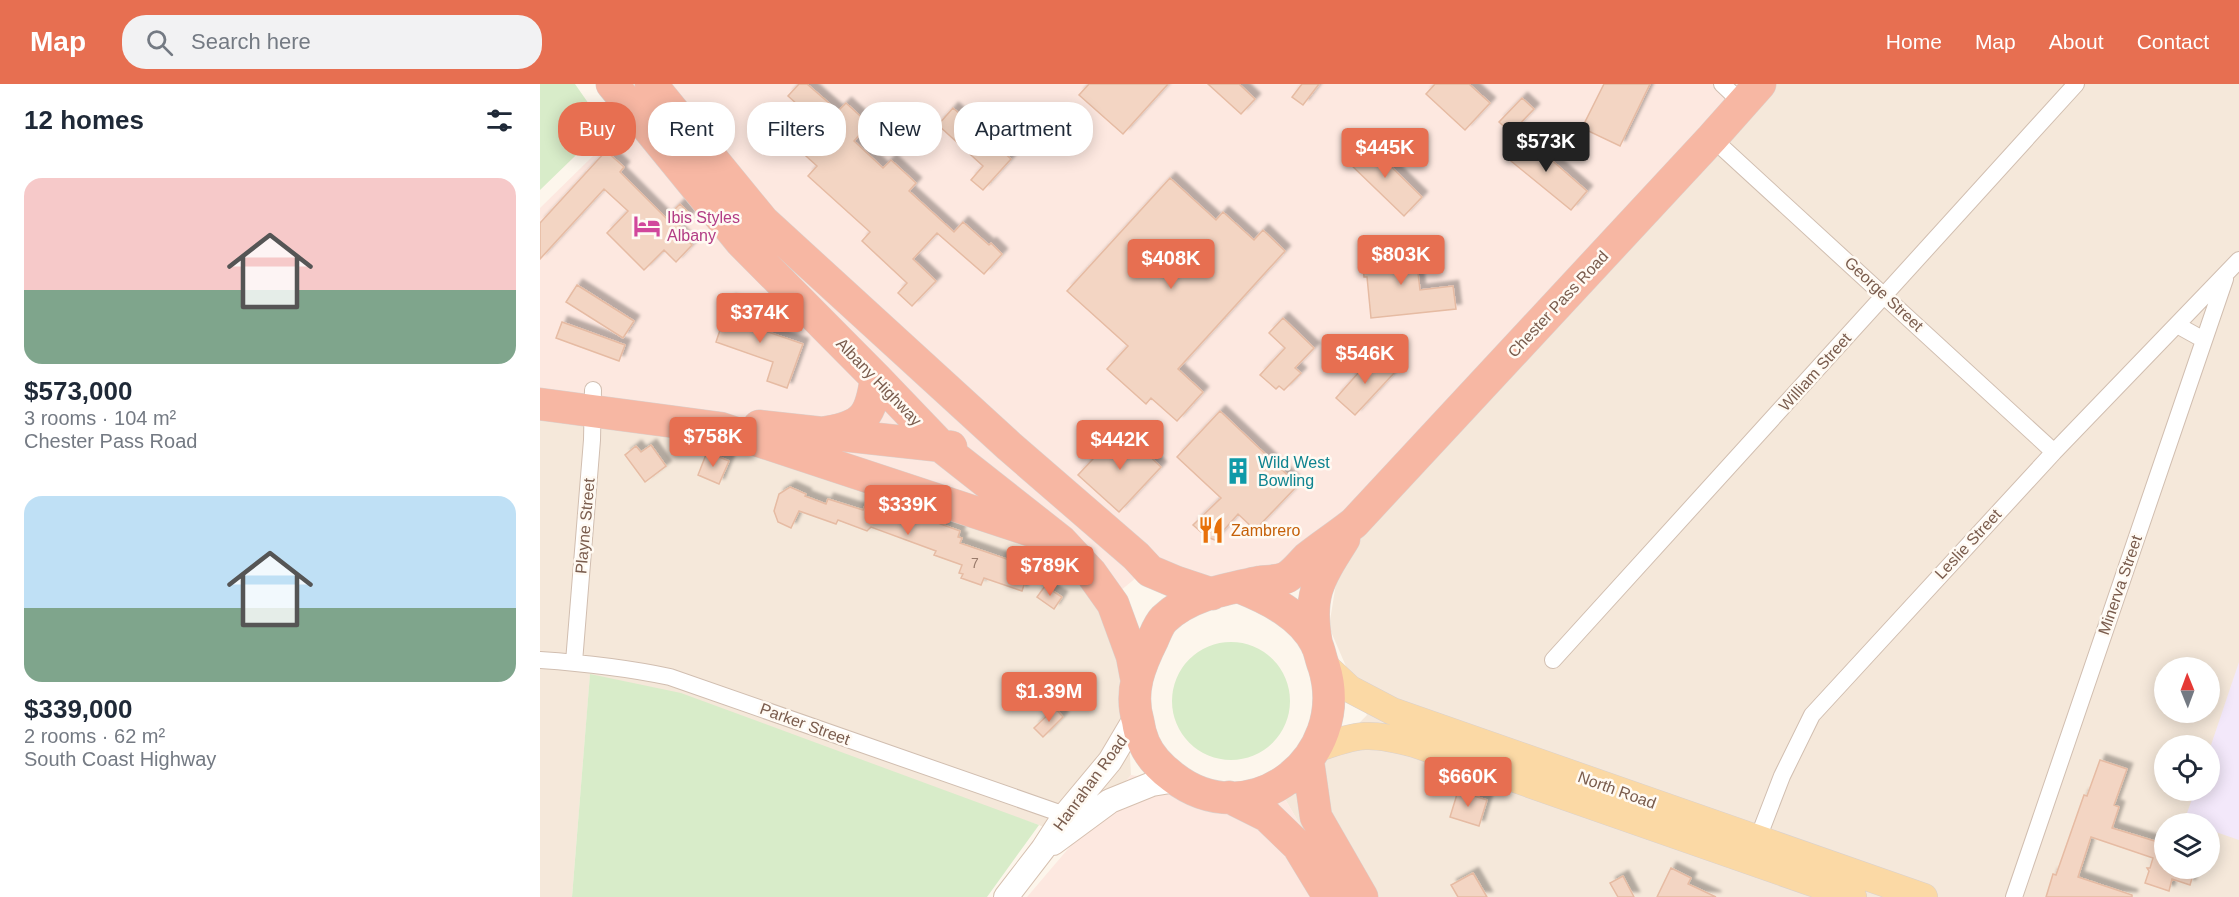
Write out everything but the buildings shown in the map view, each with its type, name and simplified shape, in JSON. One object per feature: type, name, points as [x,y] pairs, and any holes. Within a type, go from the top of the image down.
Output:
[{"type":"highway","name":"Albany Highway","points":[[612,84],[752,232],[876,378],[943,448],[1061,541],[1091,573],[1113,604],[1132,656],[1136,677]]},
{"type":"highway","name":"Albany Highway","points":[[651,84],[752,232],[1009,446],[1136,556],[1150,571],[1226,590]]},
{"type":"highway","name":"Chester Pass Road","points":[[1226,590],[1287,577],[1354,523],[1712,138],[1741,90]]},
{"type":"highway","points":[[818,434],[843,430],[864,419],[872,404],[876,378]]},
{"type":"highway","points":[[540,386],[720,428],[1061,541]]},
{"type":"highway","points":[[540,404],[593,400],[699,418],[943,448],[1009,446]]},
{"type":"highway","name":"Chester Pass Road","points":[[1320,654],[1312,620],[1314,593],[1323,572],[1354,523]]},
{"type":"highway","points":[[1226,590],[1280,606],[1305,627],[1320,654],[1327,678],[1329,707],[1323,736],[1312,755],[1298,772],[1273,788],[1259,793],[1229,797],[1201,793],[1176,780],[1153,758],[1143,742],[1136,717],[1135,697],[1136,677],[1162,621],[1186,602],[1226,590]]},
{"type":"highway","points":[[1312,755],[1316,818],[1362,897]]},
{"type":"highway","points":[[1229,797],[1266,816],[1298,846],[1329,897]]},
{"type":"main road","name":"North Road","points":[[1320,654],[1350,689],[1392,711],[1753,851],[1853,897]]},
{"type":"main road","name":"Hanrahan Road","points":[[1006,897],[1044,849],[1065,815],[1110,761],[1136,717]]},
{"type":"main road","name":"North Road","points":[[1312,755],[1341,740],[1367,735],[1388,737],[1753,851],[1924,897]]},
{"type":"main road","name":"Hanrahan Road","points":[[1044,849],[1110,801],[1152,784],[1176,780]]},
{"type":"street","name":"William Street","points":[[1553,660],[2076,84]]},
{"type":"street","name":"George Street","points":[[1712,138],[2054,452]]},
{"type":"street","name":"Leslie Street","points":[[1753,851],[1782,776],[1812,715],[2054,452],[2239,260]]},
{"type":"street","name":"Minerva Street","points":[[2014,897],[2227,273]]},
{"type":"street","points":[[2177,325],[2204,340]]},
{"type":"street","name":"Playne Street","points":[[574,662],[593,400]]},
{"type":"street","name":"Parker Street","points":[[540,660],[574,662],[647,672],[691,684],[1065,815]]},
{"type":"shaded area","points":[[627,84],[1752,84],[1292,590],[1148,568],[1103,605],[1053,555],[707,433],[540,404],[540,208],[593,156],[636,156],[636,114],[644,106]]},
{"type":"shaded area","points":[[1752,84],[2239,84],[2239,897],[1342,897],[1285,799],[1367,715],[1329,627],[1347,514]]},
{"type":"shaded area","points":[[540,409],[707,433],[1053,555],[1103,605],[1125,665],[1131,775],[1075,841],[1039,825],[590,675],[572,897],[540,897]]},
{"type":"shaded area","points":[[2239,662],[2239,840],[2220,833],[2220,813],[2187,813],[2191,801],[2220,801],[2220,735],[2214,735]]},
{"type":"shaded area","points":[[1131,775],[1285,799],[1342,897],[1027,897]]},
{"type":"green space","points":[[540,84],[575,84],[588,102],[558,102],[558,156],[575,156],[540,190]]},
{"type":"green space","points":[[1231,642],[1254,646],[1273,659],[1286,678],[1290,701],[1286,724],[1273,743],[1254,756],[1231,760],[1208,756],[1189,743],[1176,724],[1172,701],[1176,678],[1189,659],[1208,646]]},
{"type":"green space","points":[[590,674],[681,693],[1039,825],[987,897],[572,897]]},
{"type":"place","name":"Ibis Styles Albany","points":[[647,226]]},
{"type":"place","name":"Wild West Bowling","points":[[1238,471]]},
{"type":"place","name":"Zambrero","points":[[1211,530]]}]
